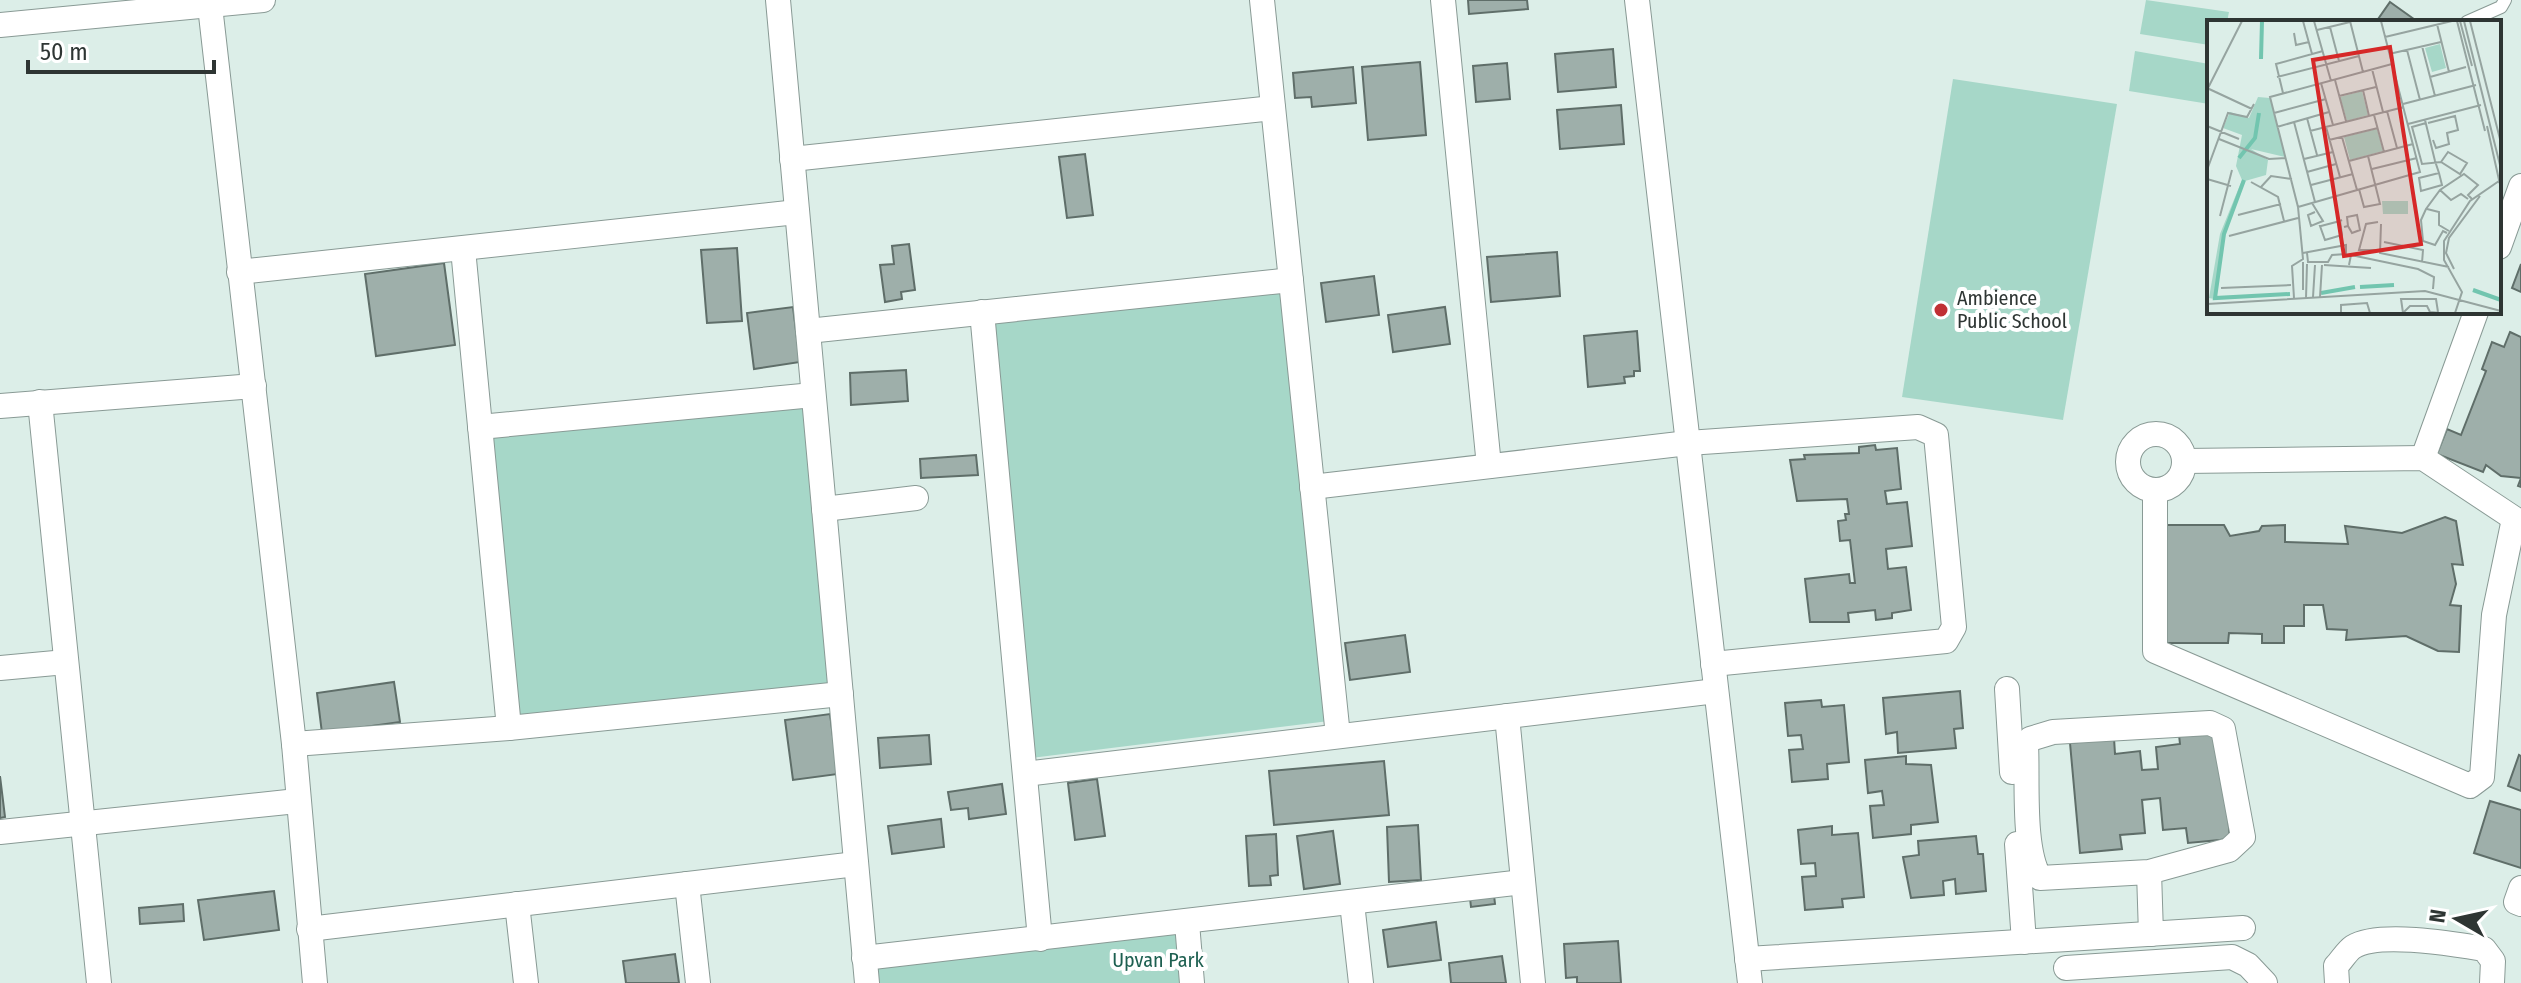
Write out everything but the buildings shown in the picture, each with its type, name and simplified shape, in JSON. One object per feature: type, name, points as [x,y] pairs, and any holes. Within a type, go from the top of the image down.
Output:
[{"type":"street","points":[[0,25],[82,9],[210,6],[263,0]]},
{"type":"street","points":[[778,0],[867,983]]},
{"type":"street","points":[[1262,0],[1338,736]]},
{"type":"street","points":[[1443,0],[1489,466]]},
{"type":"street","points":[[1637,0],[1749,971],[2024,942],[2243,928]]},
{"type":"street","points":[[210,6],[294,744],[315,983]]},
{"type":"street","points":[[792,159],[1273,108]]},
{"type":"street","points":[[2501,241],[2521,186]]},
{"type":"street","points":[[239,272],[797,212]]},
{"type":"street","points":[[463,249],[509,728]]},
{"type":"street","points":[[808,331],[1291,280]]},
{"type":"street","points":[[982,312],[1040,939]]},
{"type":"street","points":[[2423,458],[2475,314]]},
{"type":"street","points":[[0,406],[254,386]]},
{"type":"street","points":[[480,427],[813,395]]},
{"type":"street","points":[[40,402],[99,983]]},
{"type":"street","points":[[1312,487],[1688,443],[1918,427],[1936,435],[1954,627],[1946,641],[1713,664]]},
{"type":"street","points":[[2163,434],[2178,444],[2184,461],[2183,470],[2173,485],[2155,490],[2146,488],[2132,476],[2128,458],[2137,441],[2144,436],[2163,434]]},
{"type":"street","points":[[2155,490],[2155,651],[2470,786],[2482,777],[2494,615],[2517,521],[2423,458],[2184,461]]},
{"type":"street","points":[[824,509],[916,498]]},
{"type":"street","points":[[0,668],[66,662]]},
{"type":"street","points":[[2007,689],[2024,942]]},
{"type":"street","points":[[1025,774],[1716,691]]},
{"type":"street","points":[[294,744],[509,728],[841,694]]},
{"type":"street","points":[[1507,716],[1533,983]]},
{"type":"street","points":[[2210,723],[2223,729],[2243,837],[2229,850],[2149,872],[2040,878],[2031,846],[2026,744],[2030,739],[2053,732],[2210,723]]},
{"type":"street","points":[[0,832],[297,801]]},
{"type":"street","points":[[309,929],[856,864]]},
{"type":"street","points":[[2149,872],[2151,934]]},
{"type":"street","points":[[864,958],[1523,882]]},
{"type":"street","points":[[687,884],[698,983]]},
{"type":"street","points":[[2521,888],[2516,902],[2521,904]]},
{"type":"street","points":[[1352,903],[1361,983]]},
{"type":"street","points":[[517,904],[526,983]]},
{"type":"street","points":[[1187,923],[1192,983]]},
{"type":"street","points":[[2064,940],[2067,975],[2232,957],[2248,965],[2265,983]]},
{"type":"street","points":[[2337,983],[2336,966],[2353,947],[2381,940],[2448,942],[2484,949],[2493,961],[2492,983]]},
{"type":"lane","points":[[2472,20],[2501,7],[2505,0]]},
{"type":"green space","points":[[2146,0],[2229,12],[2227,20],[2207,20],[2207,45],[2140,34]]},
{"type":"green space","points":[[2135,51],[2207,64],[2207,104],[2129,91]]},
{"type":"green space","name":"Ambience Public School","points":[[1953,79],[2117,104],[2063,420],[1902,397]]},
{"type":"green space","points":[[1283,292],[1329,721],[1031,758],[991,321]]},
{"type":"green space","points":[[806,402],[831,686],[517,718],[491,434]]},
{"type":"green space","name":"Upvan Park","points":[[1179,934],[1183,983],[875,983],[874,968]]},
{"type":"place","name":"Ambience Public School","points":[[1941,310]]}]
